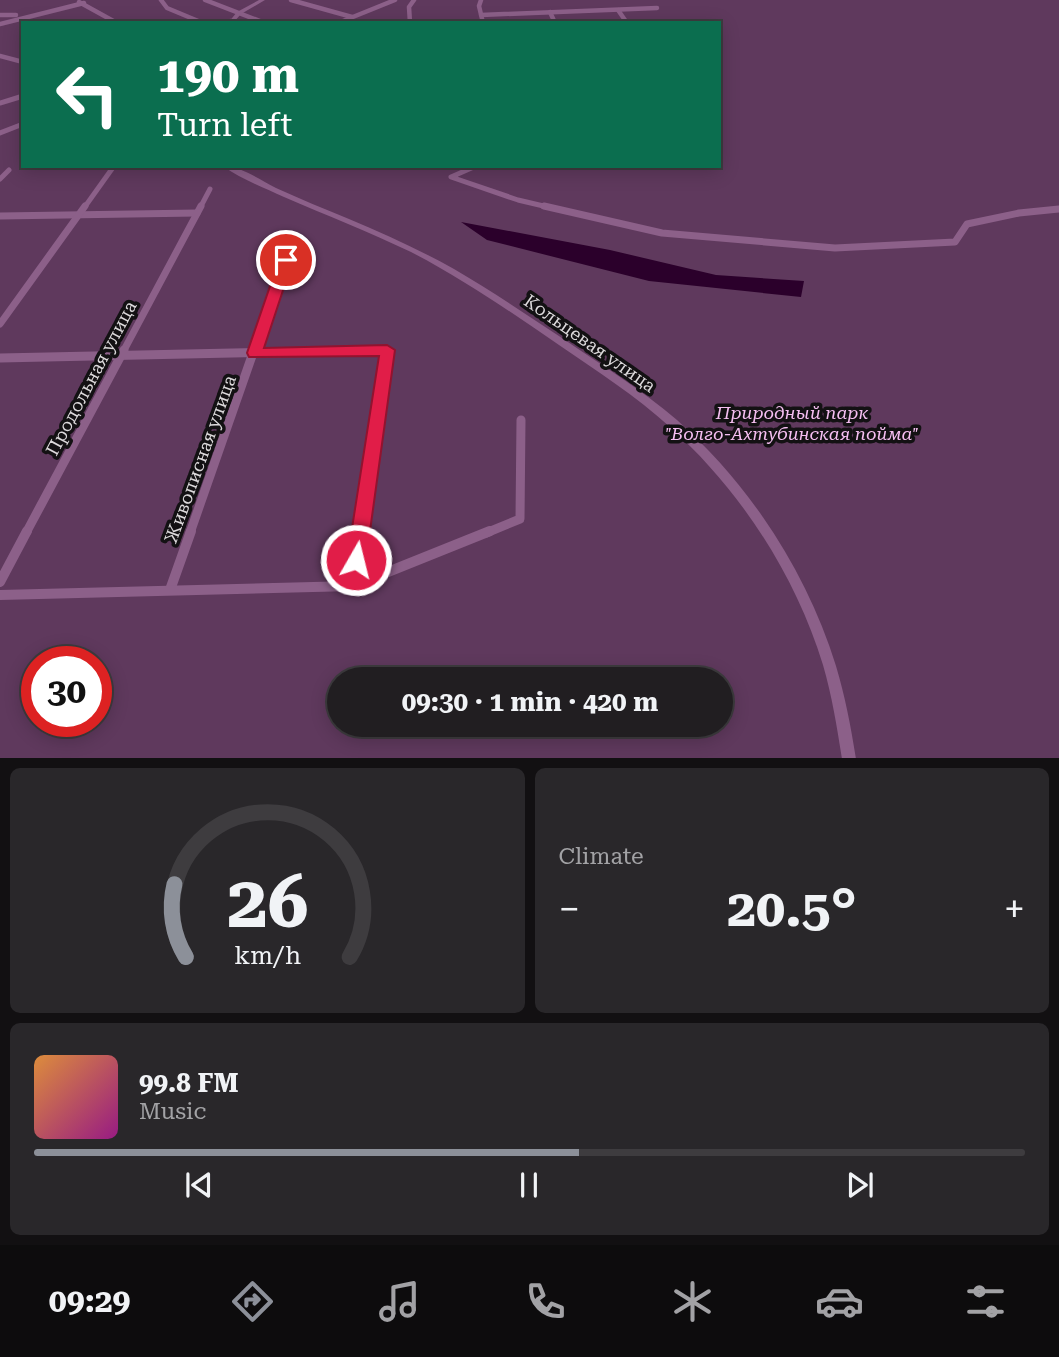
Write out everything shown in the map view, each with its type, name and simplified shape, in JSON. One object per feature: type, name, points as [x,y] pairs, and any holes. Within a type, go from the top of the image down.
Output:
[{"type":"street","points":[[75,0],[114,21]]},
{"type":"street","points":[[161,0],[167,8],[198,21]]},
{"type":"street","points":[[205,0],[260,21]]},
{"type":"street","points":[[231,21],[239,13],[263,0]]},
{"type":"street","points":[[291,0],[352,17]]},
{"type":"street","points":[[343,21],[395,0]]},
{"type":"street","points":[[410,21],[409,7],[414,0]]},
{"type":"street","points":[[481,0],[482,21]]},
{"type":"street","points":[[0,24],[84,3]]},
{"type":"street","points":[[481,15],[657,8]]},
{"type":"street","points":[[618,10],[626,21]]},
{"type":"street","points":[[550,12],[554,21]]},
{"type":"street","points":[[0,15],[33,16],[39,21]]},
{"type":"street","points":[[0,56],[21,61]]},
{"type":"street","points":[[0,103],[21,97]]},
{"type":"street","points":[[0,124],[10,129]]},
{"type":"street","points":[[0,133],[21,125]]},
{"type":"street","points":[[0,324],[113,168]]},
{"type":"street","name":"Кольцевая улица","points":[[230,168],[414,251],[533,323],[622,383],[674,424],[720,469],[754,513],[788,567],[830,668],[849,758]]},
{"type":"street","points":[[471,168],[451,177],[518,200],[662,233],[835,248],[955,242],[967,224],[1019,213],[1059,209]]},
{"type":"street","points":[[0,179],[9,170]]},
{"type":"street","name":"Продольная улица","points":[[0,582],[209,189]]},
{"type":"street","points":[[0,216],[197,213]]},
{"type":"street","name":"Живописная улица","points":[[170,590],[286,260]]},
{"type":"street","points":[[0,358],[387,350],[353,586]]},
{"type":"street","points":[[0,595],[353,586],[520,519],[521,420]]},
{"type":"green space","name":"Природный парк \"Волго-Ахтубинская пойма\"","points":[[0,0],[1059,0],[1059,758],[0,758]]},
{"type":"shaded area","points":[[461,222],[610,250],[716,275],[804,281],[801,297],[649,281],[487,240]]},
{"type":"route","points":[[286,260],[254,353],[387,350],[356,560]]}]
